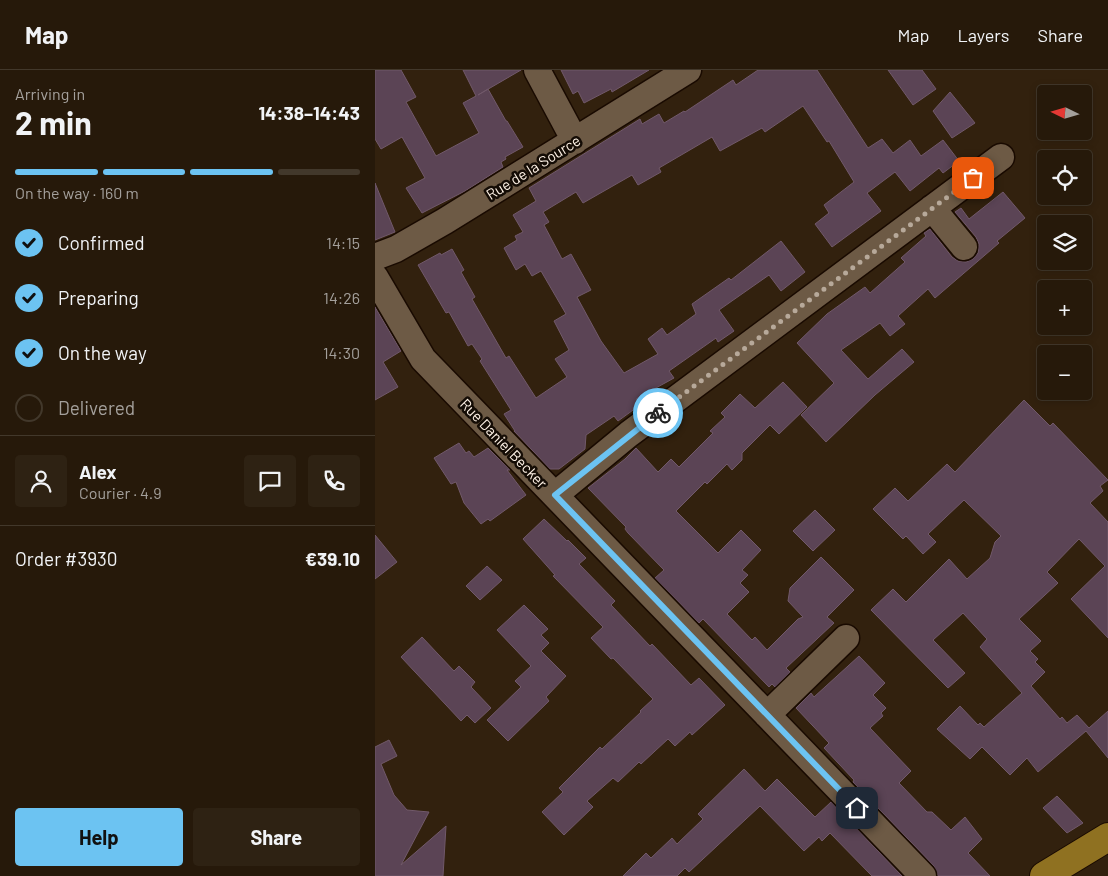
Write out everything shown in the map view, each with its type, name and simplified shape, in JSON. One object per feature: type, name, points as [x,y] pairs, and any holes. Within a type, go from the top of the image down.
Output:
[{"type":"main road","points":[[1044,876],[1108,837]]},
{"type":"street","points":[[537,70],[575,141]]},
{"type":"street","name":"Rue de la Source","points":[[375,257],[396,249],[445,221],[688,70]]},
{"type":"street","points":[[555,495],[629,434],[1001,157]]},
{"type":"street","points":[[932,208],[964,247]]},
{"type":"street","name":"Rue Daniel Becker","points":[[375,276],[423,359],[923,876]]},
{"type":"street","points":[[767,715],[846,638]]},
{"type":"building","points":[[375,70],[401,70],[416,97],[406,102],[436,156],[479,133],[463,103],[476,96],[463,70],[521,70],[488,89],[523,147],[505,157],[506,159],[501,162],[503,167],[465,191],[422,213],[406,188],[425,178],[402,137],[381,149],[375,139]]},
{"type":"building","points":[[561,70],[649,70],[612,92],[611,89],[584,103],[578,91],[573,94]]},
{"type":"building","points":[[758,70],[817,70],[868,148],[882,139],[893,153],[910,140],[921,156],[943,140],[959,161],[943,173],[939,168],[910,191],[895,172],[867,193],[881,211],[832,247],[815,224],[829,213],[824,205],[854,182],[829,141],[827,142],[803,106],[765,132],[762,128],[720,151],[712,137],[659,168],[661,172],[638,185],[632,175],[583,203],[576,192],[543,212],[549,222],[544,225],[562,259],[571,254],[591,290],[577,297],[601,341],[624,373],[658,354],[648,339],[662,328],[667,335],[696,314],[692,304],[729,278],[731,280],[781,241],[805,272],[781,291],[769,275],[719,310],[734,331],[718,342],[716,338],[669,371],[674,378],[636,399],[640,405],[618,421],[614,416],[586,435],[585,449],[559,469],[550,469],[514,431],[504,414],[511,410],[480,361],[482,359],[472,344],[468,346],[449,312],[446,313],[418,265],[452,249],[464,270],[461,272],[475,297],[472,299],[506,358],[509,356],[536,398],[567,377],[555,359],[569,350],[554,321],[566,314],[541,271],[532,276],[525,264],[516,270],[504,248],[517,240],[515,236],[523,232],[513,215],[536,201],[529,188],[640,119],[642,124],[659,114],[664,123],[685,112],[733,80],[736,85]]},
{"type":"building","points":[[888,70],[922,70],[936,89],[913,105]]},
{"type":"building","points":[[950,92],[975,123],[952,138],[933,111]]},
{"type":"building","points":[[375,183],[395,232],[375,240]]},
{"type":"building","points":[[1003,192],[1025,218],[935,298],[928,289],[898,316],[905,324],[890,336],[880,323],[841,350],[868,379],[902,349],[914,362],[875,395],[826,442],[801,415],[834,383],[797,343],[827,314],[865,287],[870,293],[905,262],[901,258],[926,236],[924,233],[930,229],[952,257],[958,261],[966,262],[973,259],[978,253],[979,244],[976,237],[955,212],[961,208],[969,219]]},
{"type":"building","points":[[375,307],[401,351],[383,362],[398,387],[375,400]]},
{"type":"building","points":[[783,382],[807,407],[779,434],[770,425],[742,453],[742,460],[732,470],[727,464],[707,484],[705,482],[676,511],[718,553],[741,530],[761,550],[742,570],[748,575],[740,583],[749,592],[727,614],[752,640],[755,637],[767,650],[798,619],[803,617],[788,601],[790,588],[821,557],[854,590],[827,617],[834,623],[786,668],[790,672],[775,687],[772,684],[769,687],[703,619],[699,623],[655,578],[664,570],[588,488],[636,448],[658,472],[671,459],[679,467],[713,433],[710,431],[725,417],[721,413],[740,394],[755,408]]},
{"type":"building","points":[[1024,400],[1050,426],[1053,423],[1108,480],[1100,486],[1103,491],[1090,503],[1108,522],[1108,638],[1071,599],[1105,566],[1079,539],[1047,572],[1058,583],[1019,619],[1041,641],[1030,651],[1038,659],[1035,662],[1045,672],[1031,686],[1060,719],[1062,717],[1067,723],[1077,715],[1089,728],[1108,711],[1108,758],[1086,731],[1038,772],[1027,758],[1010,775],[982,747],[970,759],[937,729],[960,706],[978,725],[980,723],[984,727],[1022,693],[980,647],[987,639],[963,613],[933,640],[965,673],[948,688],[871,610],[893,589],[906,602],[949,559],[967,579],[990,558],[995,542],[1001,536],[964,500],[928,534],[936,542],[923,554],[906,536],[903,539],[873,509],[895,488],[908,501],[947,464],[955,472]]},
{"type":"building","points":[[459,443],[466,453],[469,451],[474,457],[488,448],[510,470],[507,470],[526,495],[490,521],[488,519],[481,524],[464,503],[456,482],[451,484],[434,458]]},
{"type":"building","points":[[815,510],[835,530],[813,551],[793,531]]},
{"type":"building","points":[[544,519],[586,558],[579,564],[615,601],[611,605],[650,646],[652,644],[691,685],[699,678],[725,705],[692,735],[690,732],[675,746],[668,739],[618,782],[613,778],[587,801],[593,807],[564,835],[542,812],[563,792],[559,788],[600,747],[602,749],[653,699],[591,638],[603,627],[553,576],[555,575],[523,539]]},
{"type":"building","points":[[375,535],[397,562],[375,579]]},
{"type":"building","points":[[487,566],[502,580],[480,600],[466,586]]},
{"type":"building","points":[[524,605],[548,629],[541,635],[549,643],[541,651],[566,676],[546,697],[549,701],[508,741],[487,720],[521,687],[515,681],[531,666],[497,630]]},
{"type":"building","points":[[422,637],[454,671],[459,666],[475,682],[471,687],[491,708],[475,723],[467,715],[461,721],[401,657]]},
{"type":"building","points":[[859,656],[885,683],[873,695],[886,708],[881,713],[883,716],[870,728],[911,771],[899,783],[927,812],[932,812],[951,830],[965,817],[982,839],[968,853],[990,876],[938,876],[934,866],[853,782],[854,780],[824,748],[829,743],[796,708],[811,693],[814,697]]},
{"type":"building","points":[[389,740],[397,756],[381,764],[394,795],[407,810],[429,812],[401,865],[446,826],[443,876],[375,876],[375,747]]},
{"type":"building","points":[[744,769],[765,791],[777,779],[815,817],[831,802],[902,876],[872,876],[830,833],[822,841],[819,837],[804,851],[760,806],[689,872],[685,868],[677,876],[623,876],[646,853],[651,858],[672,838],[677,844],[703,819],[698,814]]},
{"type":"building","points":[[1057,796],[1083,823],[1067,833],[1043,808]]},
{"type":"way so far","points":[[658,413],[973,178]]},
{"type":"route","points":[[658,413],[629,434],[555,495],[857,808]]}]
